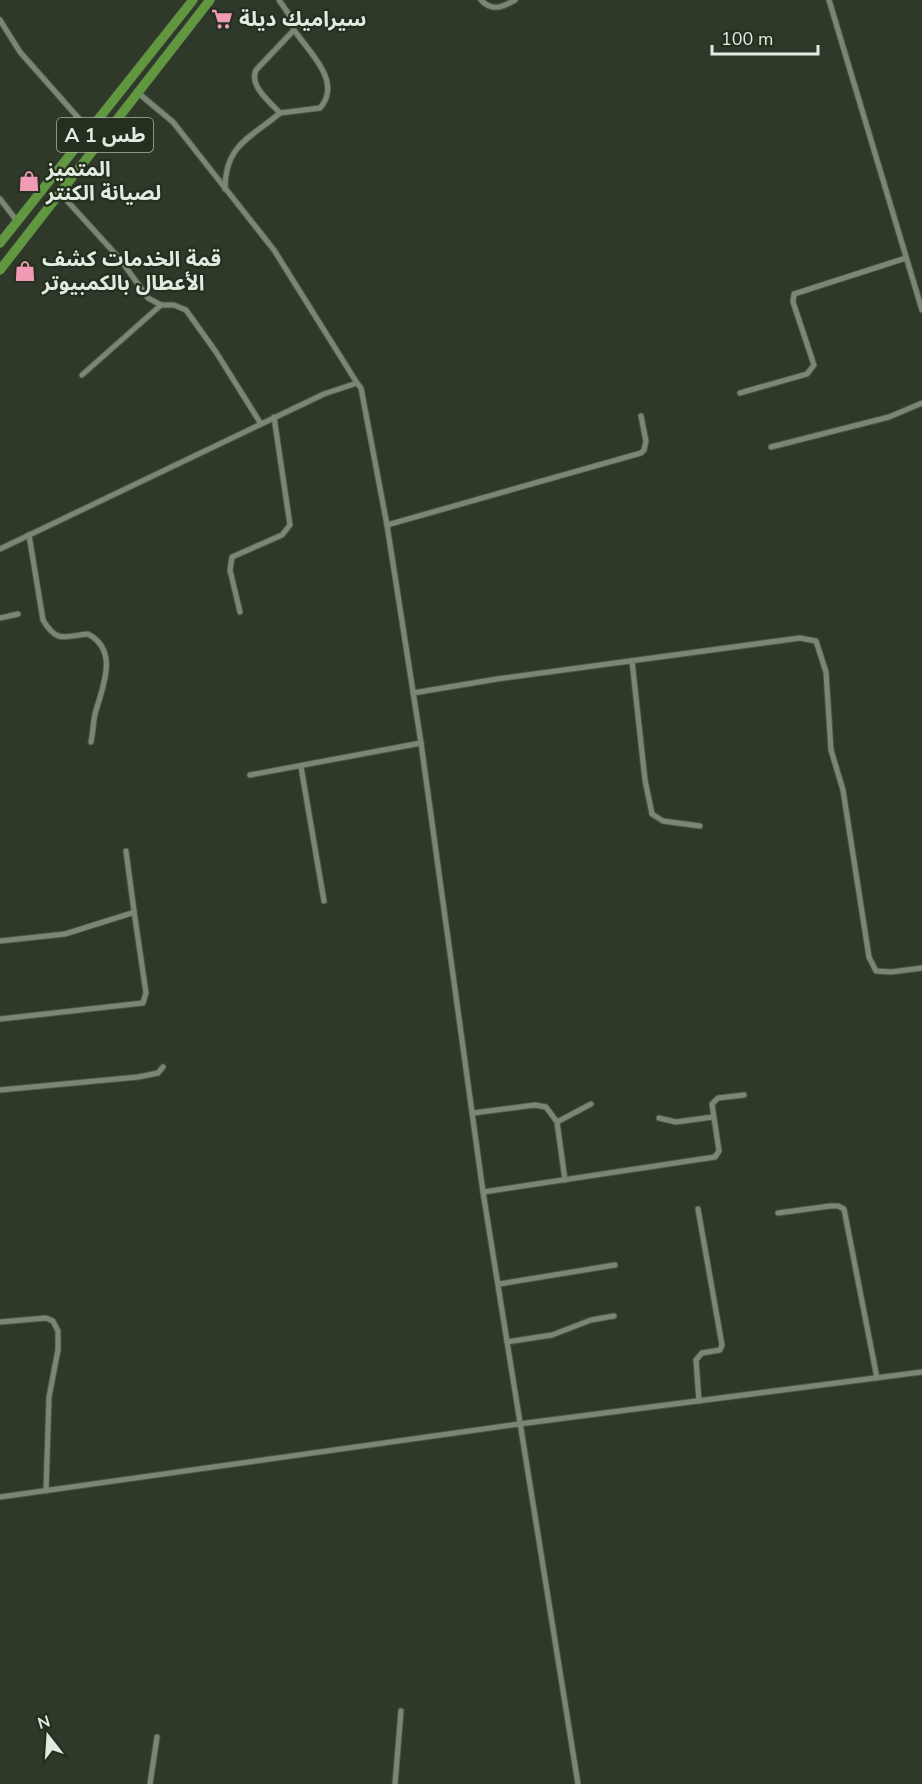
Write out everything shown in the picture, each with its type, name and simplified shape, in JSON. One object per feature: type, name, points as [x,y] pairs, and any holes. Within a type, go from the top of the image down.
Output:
[{"type":"highway","name":"A 1 طس","points":[[0,243],[193,0]]},
{"type":"highway","name":"A 1 طس","points":[[0,270],[210,0]]},
{"type":"street","points":[[225,189],[225,168],[232,154],[280,113],[320,108],[328,99],[330,89],[326,76],[294,30],[279,0]]},
{"type":"street","points":[[481,0],[487,6],[497,8],[515,0]]},
{"type":"street","points":[[829,0],[922,310]]},
{"type":"street","points":[[0,20],[20,52],[89,130]]},
{"type":"street","points":[[280,113],[255,85],[253,77],[256,70],[294,30]]},
{"type":"street","points":[[138,92],[173,122],[274,250],[363,395],[387,525],[421,743],[483,1192],[578,1784]]},
{"type":"street","points":[[60,193],[120,259],[148,298],[161,305],[174,305],[186,310],[216,352],[261,424]]},
{"type":"street","points":[[0,199],[17,222]]},
{"type":"street","points":[[740,393],[807,374],[814,365],[793,302],[794,294],[906,258]]},
{"type":"street","points":[[82,375],[161,305]]},
{"type":"street","points":[[0,549],[274,417],[324,394],[357,383]]},
{"type":"street","points":[[771,447],[889,417],[922,403]]},
{"type":"street","points":[[387,525],[641,453],[646,441],[641,416]]},
{"type":"street","points":[[240,612],[231,570],[232,557],[282,535],[290,525],[274,417]]},
{"type":"street","points":[[29,535],[43,620],[49,631],[66,639],[88,634],[98,639],[103,649],[107,667],[91,742]]},
{"type":"street","points":[[0,618],[18,614]]},
{"type":"street","points":[[413,693],[497,679],[800,638],[816,641],[826,672],[831,750],[843,790],[869,957],[876,971],[891,972],[922,968]]},
{"type":"street","points":[[632,661],[645,780],[652,814],[663,821],[700,826]]},
{"type":"street","points":[[250,775],[421,743]]},
{"type":"street","points":[[301,767],[324,901]]},
{"type":"street","points":[[0,1019],[142,1003],[146,993],[126,851]]},
{"type":"street","points":[[0,941],[82,930],[134,911]]},
{"type":"street","points":[[0,1089],[138,1077],[158,1073],[162,1067]]},
{"type":"street","points":[[483,1192],[715,1157],[719,1151],[713,1117],[714,1101],[744,1095]]},
{"type":"street","points":[[557,1122],[591,1104]]},
{"type":"street","points":[[472,1113],[541,1105],[557,1122],[565,1180]]},
{"type":"street","points":[[659,1118],[676,1122],[713,1117]]},
{"type":"street","points":[[778,1213],[830,1206],[844,1209],[877,1378]]},
{"type":"street","points":[[698,1209],[722,1345],[720,1350],[702,1353],[696,1360],[699,1401]]},
{"type":"street","points":[[499,1284],[615,1265]]},
{"type":"street","points":[[507,1342],[552,1335],[591,1320],[614,1316]]},
{"type":"street","points":[[0,1322],[46,1318],[53,1321],[58,1331],[58,1357],[49,1397],[46,1491]]},
{"type":"street","points":[[0,1497],[519,1424],[922,1372]]},
{"type":"street","points":[[395,1784],[401,1711]]},
{"type":"street","points":[[150,1784],[157,1737]]},
{"type":"place","name":"سيراميك ديلة","points":[[222,19]]},
{"type":"place","name":"المتميز لصيانة الكنتر","points":[[29,181]]},
{"type":"place","name":"قمة الخدمات كشف الأعطال بالكمبيوتر","points":[[25,271]]}]
